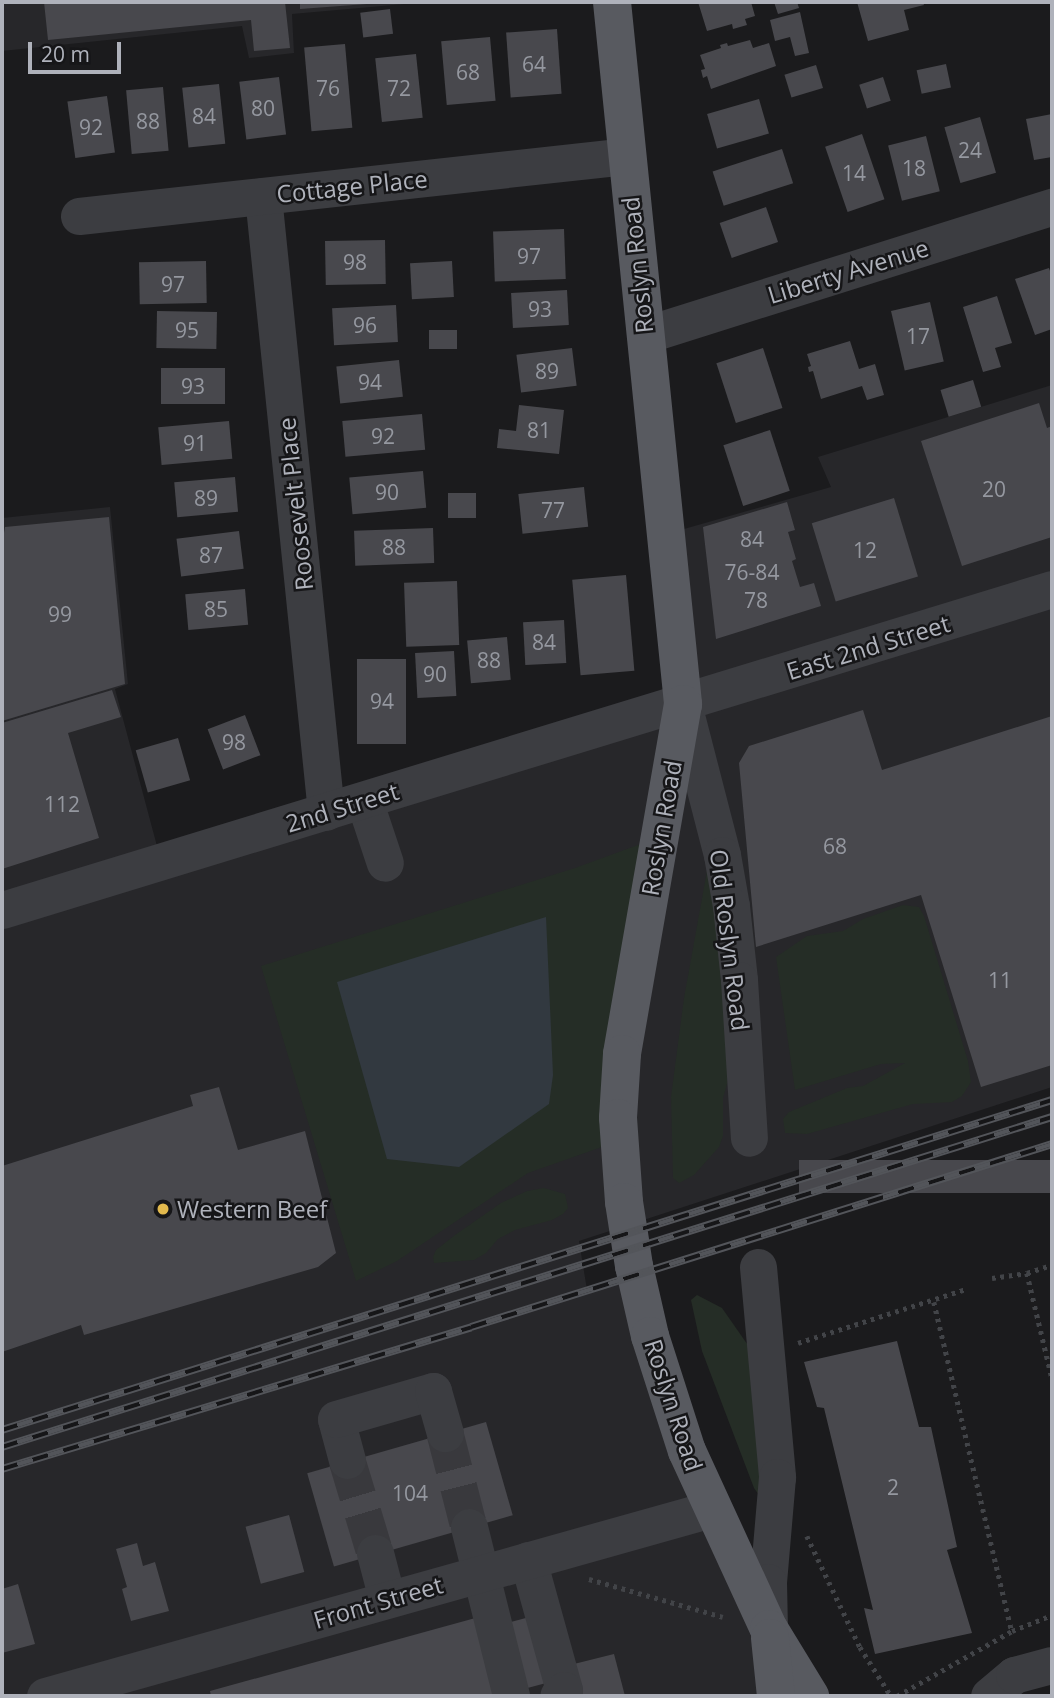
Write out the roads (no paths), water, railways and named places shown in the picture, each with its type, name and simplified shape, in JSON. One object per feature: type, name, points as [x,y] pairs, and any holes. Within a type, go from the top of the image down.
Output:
[{"type":"main road","name":"Roslyn Road","points":[[612,2],[683,704],[622,1054],[619,1141],[628,1234],[650,1336],[682,1439],[711,1509],[769,1629],[810,1696]]},
{"type":"main road","name":"Roslyn Road","points":[[769,1629],[776,1696]]},
{"type":"street","name":"Cottage Place","points":[[79,216],[626,156]]},
{"type":"street","name":"Roosevelt Place","points":[[263,196],[326,812]]},
{"type":"street","name":"Liberty Avenue","points":[[645,335],[1052,207]]},
{"type":"street","name":"East 2nd Street","points":[[683,704],[1052,590]]},
{"type":"street","name":"2nd Street","points":[[2,910],[683,704]]},
{"type":"street","name":"Old Roslyn Road","points":[[683,704],[722,855],[731,906],[739,980],[749,1138]]},
{"type":"street","points":[[364,800],[385,863]]},
{"type":"street","points":[[758,1267],[771,1387],[776,1477],[768,1582],[769,1629]]},
{"type":"street","points":[[347,1460],[337,1419],[433,1391],[445,1433]]},
{"type":"street","name":"Front Street","points":[[45,1696],[711,1509]]},
{"type":"street","points":[[469,1527],[511,1696]]},
{"type":"street","points":[[375,1553],[387,1599]]},
{"type":"street","points":[[528,1560],[564,1690],[558,1696]]},
{"type":"street","points":[[989,1696],[1014,1675],[1052,1665]]},
{"type":"tunnel","points":[[445,1433],[469,1527]]},
{"type":"tunnel","points":[[347,1460],[375,1553]]},
{"type":"railway","points":[[2,1430],[1052,1100]]},
{"type":"railway","points":[[2,1447],[1052,1117]]},
{"type":"railway","points":[[2,1469],[471,1327],[1052,1144]]},
{"type":"place","name":"Western Beef","points":[[163,1209]]}]
